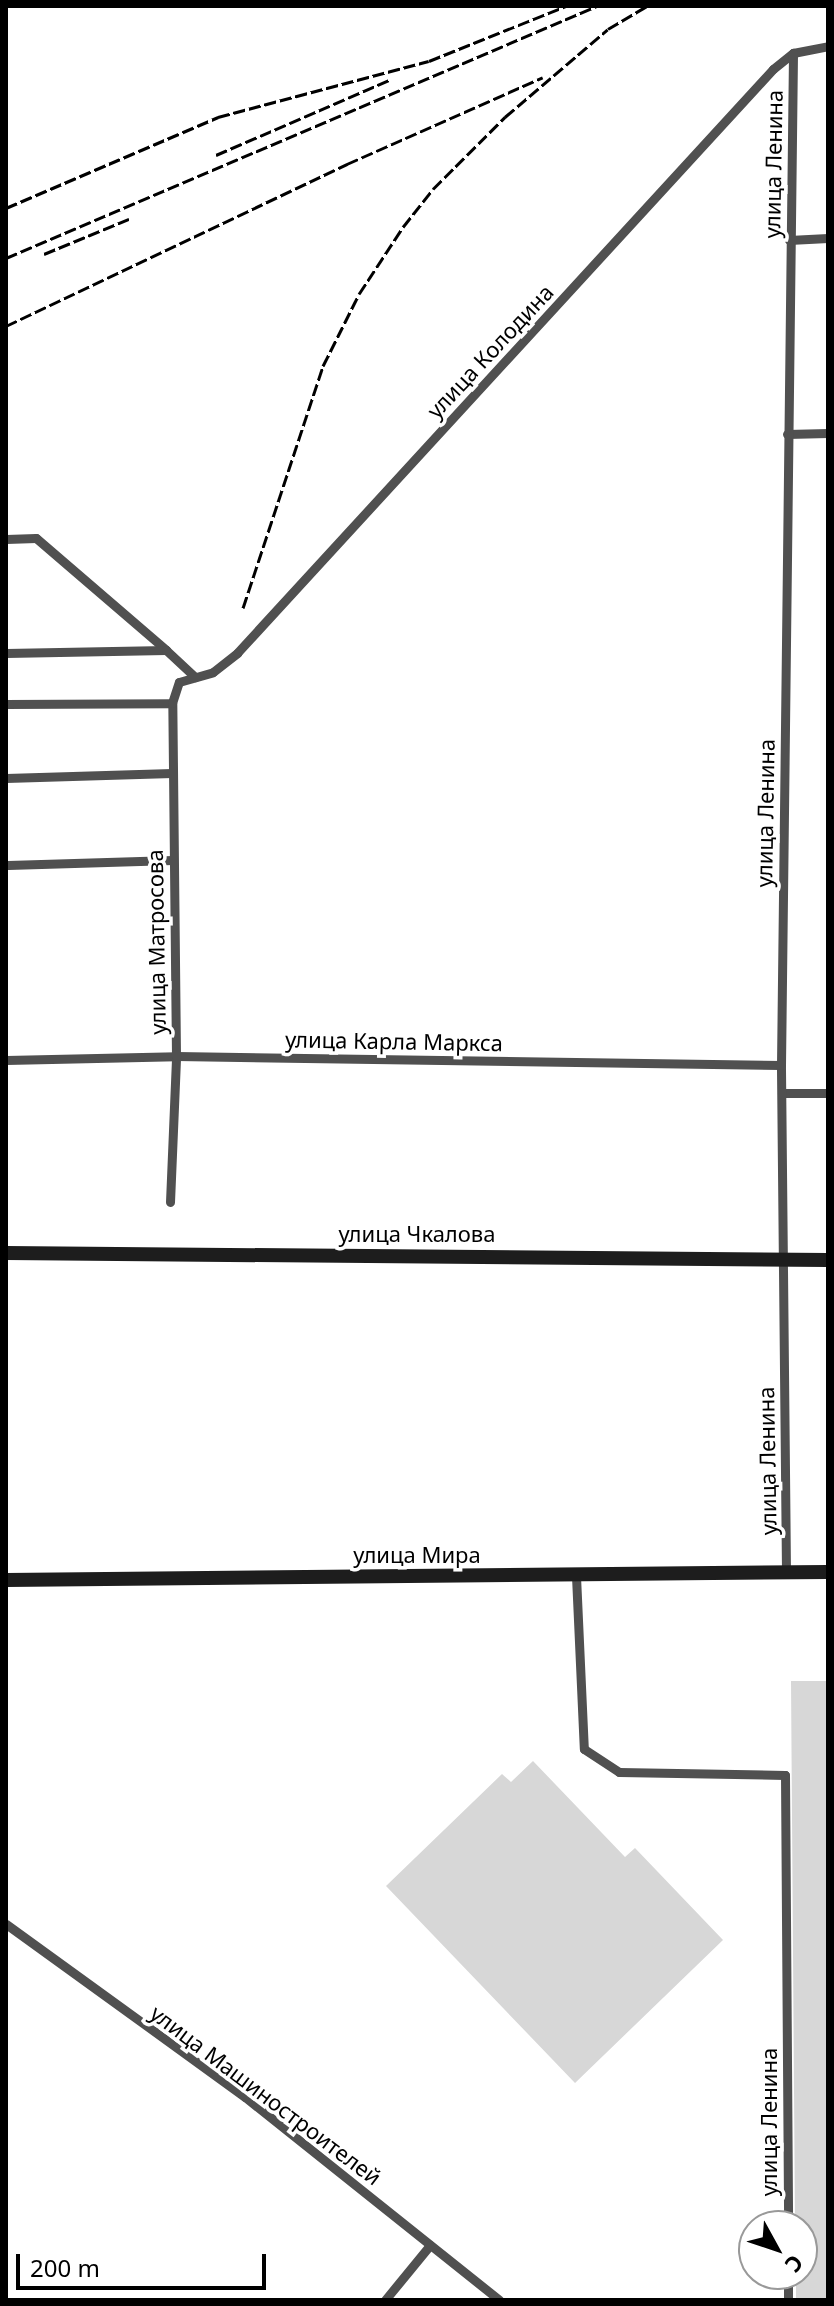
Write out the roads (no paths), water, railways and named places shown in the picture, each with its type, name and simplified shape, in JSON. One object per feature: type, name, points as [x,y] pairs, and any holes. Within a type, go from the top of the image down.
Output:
[{"type":"street","points":[[793,53],[828,46]]},
{"type":"street","name":"улица Ленина","points":[[786,1572],[781,1065],[793,53]]},
{"type":"street","name":"улица Колодина","points":[[179,682],[213,672],[237,653],[773,69],[793,53]]},
{"type":"street","points":[[789,240],[828,238]]},
{"type":"street","points":[[787,434],[828,433]]},
{"type":"street","points":[[6,539],[36,538],[195,677]]},
{"type":"street","points":[[6,653],[166,650]]},
{"type":"street","name":"улица Матросова","points":[[170,1202],[176,1056],[172,703],[179,682]]},
{"type":"street","points":[[6,704],[172,703]]},
{"type":"street","points":[[6,778],[172,773]]},
{"type":"street","points":[[8,865],[173,860]]},
{"type":"street","name":"улица Карла Маркса","points":[[6,1060],[176,1056],[781,1065]]},
{"type":"street","points":[[782,1093],[828,1093]]},
{"type":"street","name":"улица Чкалова","points":[[6,1253],[828,1260]]},
{"type":"street","name":"улица Мира","points":[[6,1580],[828,1572]]},
{"type":"street","name":"улица Ленина","points":[[576,1576],[584,1749],[619,1772],[785,1775],[788,2210]]},
{"type":"street","name":"улица Машиностроителей","points":[[6,1924],[245,2097],[499,2300]]},
{"type":"street","points":[[385,2300],[430,2245]]},
{"type":"railway","points":[[6,208],[218,117],[429,61],[566,6]]},
{"type":"railway","points":[[6,258],[597,6]]},
{"type":"railway","points":[[243,608],[323,366],[359,294],[403,227],[433,189],[505,117],[608,29],[647,6]]},
{"type":"railway","points":[[6,326],[347,164],[543,77]]},
{"type":"railway","points":[[216,155],[389,80]]},
{"type":"railway","points":[[44,254],[129,219]]}]
